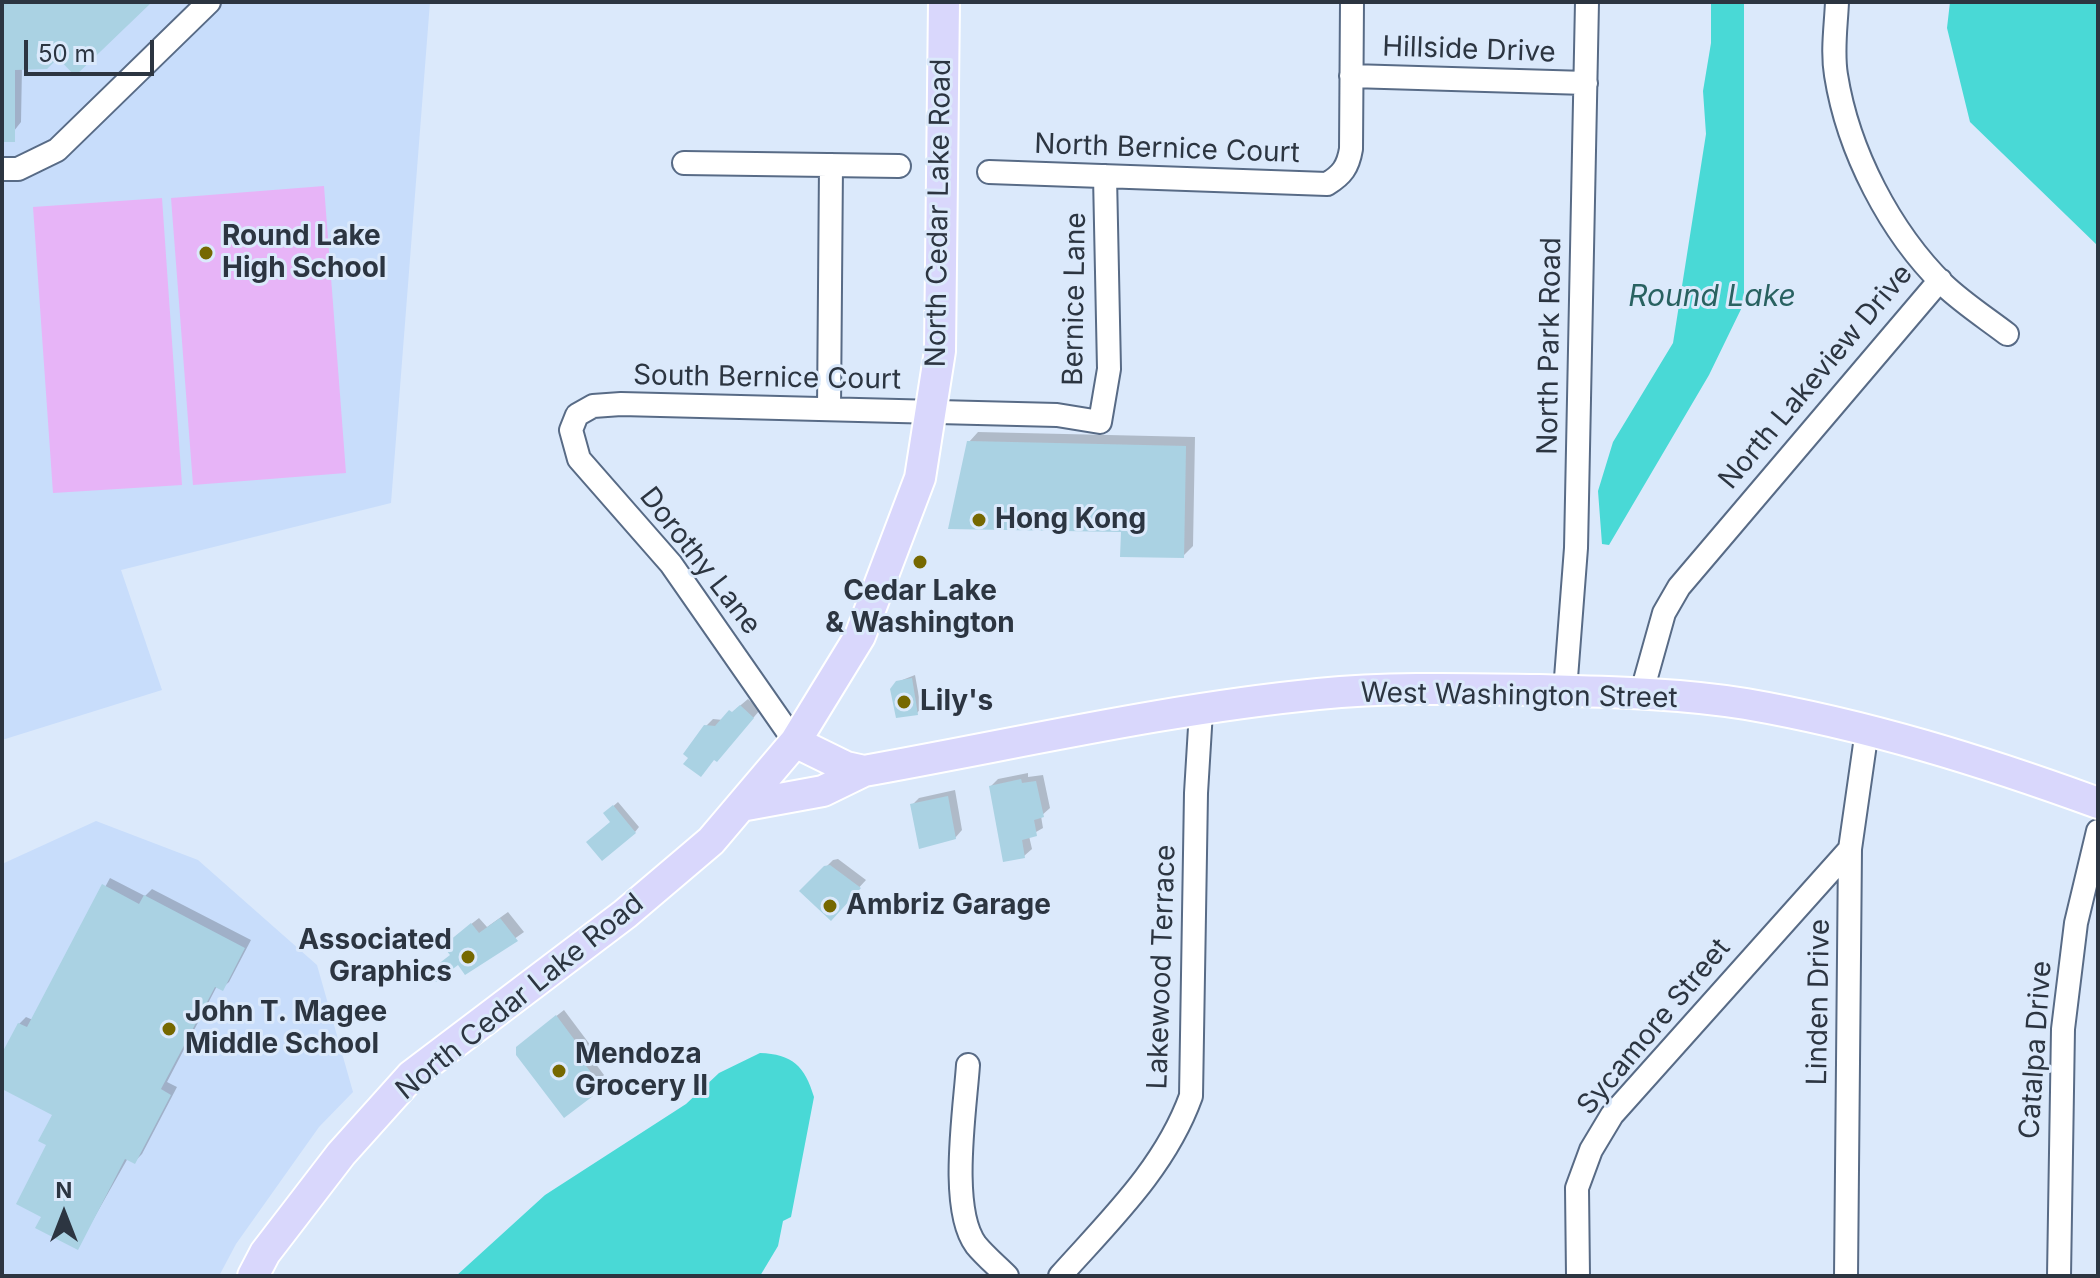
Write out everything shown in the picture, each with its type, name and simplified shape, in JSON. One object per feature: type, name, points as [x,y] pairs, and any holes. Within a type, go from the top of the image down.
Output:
[{"type":"main road","name":"North Cedar Lake Road","points":[[253,1276],[265,1253],[332,1166],[411,1076],[625,914],[711,841],[795,742],[860,636],[920,478],[940,351],[944,2]]},
{"type":"main road","name":"West Washington Street","points":[[795,742],[846,767],[864,771],[1201,711],[1318,694],[1446,688],[1565,691],[1743,704],[1867,730],[1964,755],[2098,803]]},
{"type":"main road","points":[[741,806],[823,791],[864,771]]},
{"type":"street","points":[[2,169],[18,169],[57,150],[209,2]]},
{"type":"street","points":[[1351,76],[1352,2]]},
{"type":"street","name":"North Park Road","points":[[1565,691],[1576,548],[1587,2]]},
{"type":"street","name":"North Lakeview Drive","points":[[1641,695],[1664,613],[1679,587],[1940,280],[1909,245],[1873,185],[1846,120],[1836,74],[1837,2]]},
{"type":"street","name":"Hillside Drive","points":[[1351,76],[1586,83]]},
{"type":"street","name":"North Bernice Court","points":[[989,172],[1327,184],[1340,176],[1348,165],[1351,149],[1351,76]]},
{"type":"street","points":[[684,163],[899,166]]},
{"type":"street","points":[[829,409],[831,165]]},
{"type":"street","name":"Bernice Lane","points":[[1100,422],[1109,369],[1105,176]]},
{"type":"street","points":[[1940,280],[2007,334]]},
{"type":"street","name":"South Bernice Court","points":[[577,415],[593,406],[621,404],[1057,415],[1100,422]]},
{"type":"street","name":"Dorothy Lane","points":[[577,415],[571,430],[579,459],[671,564],[795,742]]},
{"type":"street","name":"Lakewood Terrace","points":[[1060,1276],[1152,1171],[1178,1132],[1191,1096],[1196,793],[1201,711]]},
{"type":"street","name":"Linden Drive","points":[[1846,1276],[1850,849],[1867,730]]},
{"type":"street","name":"Catalpa Drive","points":[[2059,1276],[2063,1029],[2076,923],[2098,831]]},
{"type":"street","name":"Sycamore Street","points":[[1578,1276],[1577,1188],[1591,1150],[1612,1115],[1850,849]]},
{"type":"street","points":[[968,1065],[962,1183],[964,1219],[975,1243],[1007,1276]]},
{"type":"shaded area","name":"Round Lake High School","points":[[2,2],[430,2],[391,503],[121,570],[162,690],[2,740]]},
{"type":"shaded area","points":[[324,186],[346,473],[193,485],[171,198]]},
{"type":"shaded area","points":[[162,198],[182,485],[53,493],[33,207]]},
{"type":"shaded area","name":"John T. Magee Middle School","points":[[96,821],[198,860],[317,965],[353,1092],[319,1127],[236,1244],[219,1276],[2,1276],[2,864]]},
{"type":"water","name":"Round Lake","points":[[1711,2],[1744,2],[1744,303],[1709,375],[1609,545],[1602,544],[1598,491],[1613,442],[1673,343],[1706,134],[1703,91],[1711,43]]},
{"type":"water","points":[[1950,2],[2098,2],[2098,246],[1970,122],[1947,28]]},
{"type":"water","points":[[760,1053],[781,1056],[796,1064],[806,1077],[814,1097],[791,1217],[783,1221],[778,1246],[760,1276],[456,1276],[545,1195],[686,1104],[719,1073]]},
{"type":"building","points":[[2,2],[152,2],[75,76],[58,58],[47,69],[15,70],[15,142],[2,142]]},
{"type":"building","points":[[967,441],[1186,446],[1184,558],[1120,557],[1121,532],[948,529]]},
{"type":"building","name":"Lily's","points":[[912,678],[918,715],[896,718],[890,689],[896,681]]},
{"type":"building","points":[[740,705],[754,718],[717,762],[714,760],[701,777],[683,764],[688,758],[683,754],[704,725],[715,726],[729,710],[732,712]]},
{"type":"building","points":[[1021,779],[1022,783],[1036,781],[1044,817],[1034,820],[1037,836],[1022,840],[1025,858],[1003,862],[989,786]]},
{"type":"building","points":[[948,796],[956,839],[919,849],[910,804]]},
{"type":"building","points":[[613,805],[636,833],[602,861],[586,842],[610,822],[603,813]]},
{"type":"building","name":"Ambriz Garage","points":[[830,865],[861,888],[831,921],[799,891],[824,866]]},
{"type":"building","points":[[102,884],[139,904],[144,895],[245,948],[223,991],[215,987],[161,1089],[171,1095],[135,1164],[125,1159],[78,1250],[35,1228],[41,1217],[16,1204],[46,1145],[38,1141],[52,1115],[2,1089],[2,1053],[18,1023],[27,1027]]},
{"type":"building","points":[[500,918],[518,941],[465,975],[458,965],[436,982],[428,972],[450,955],[443,946],[471,923],[479,933]]},
{"type":"building","name":"Mendoza Grocery II","points":[[556,1015],[585,1054],[580,1058],[599,1083],[589,1091],[593,1096],[564,1118],[516,1055],[516,1047]]},
{"type":"place","name":"Round Lake High School","points":[[206,253]]},
{"type":"place","name":"Hong Kong","points":[[979,520]]},
{"type":"place","name":"Cedar Lake & Washington","points":[[920,562]]},
{"type":"place","name":"Lily's","points":[[904,702]]},
{"type":"place","name":"Ambriz Garage","points":[[830,906]]},
{"type":"place","name":"Associated Graphics","points":[[468,957]]},
{"type":"place","name":"John T. Magee Middle School","points":[[169,1029]]},
{"type":"place","name":"Mendoza Grocery II","points":[[559,1071]]}]
